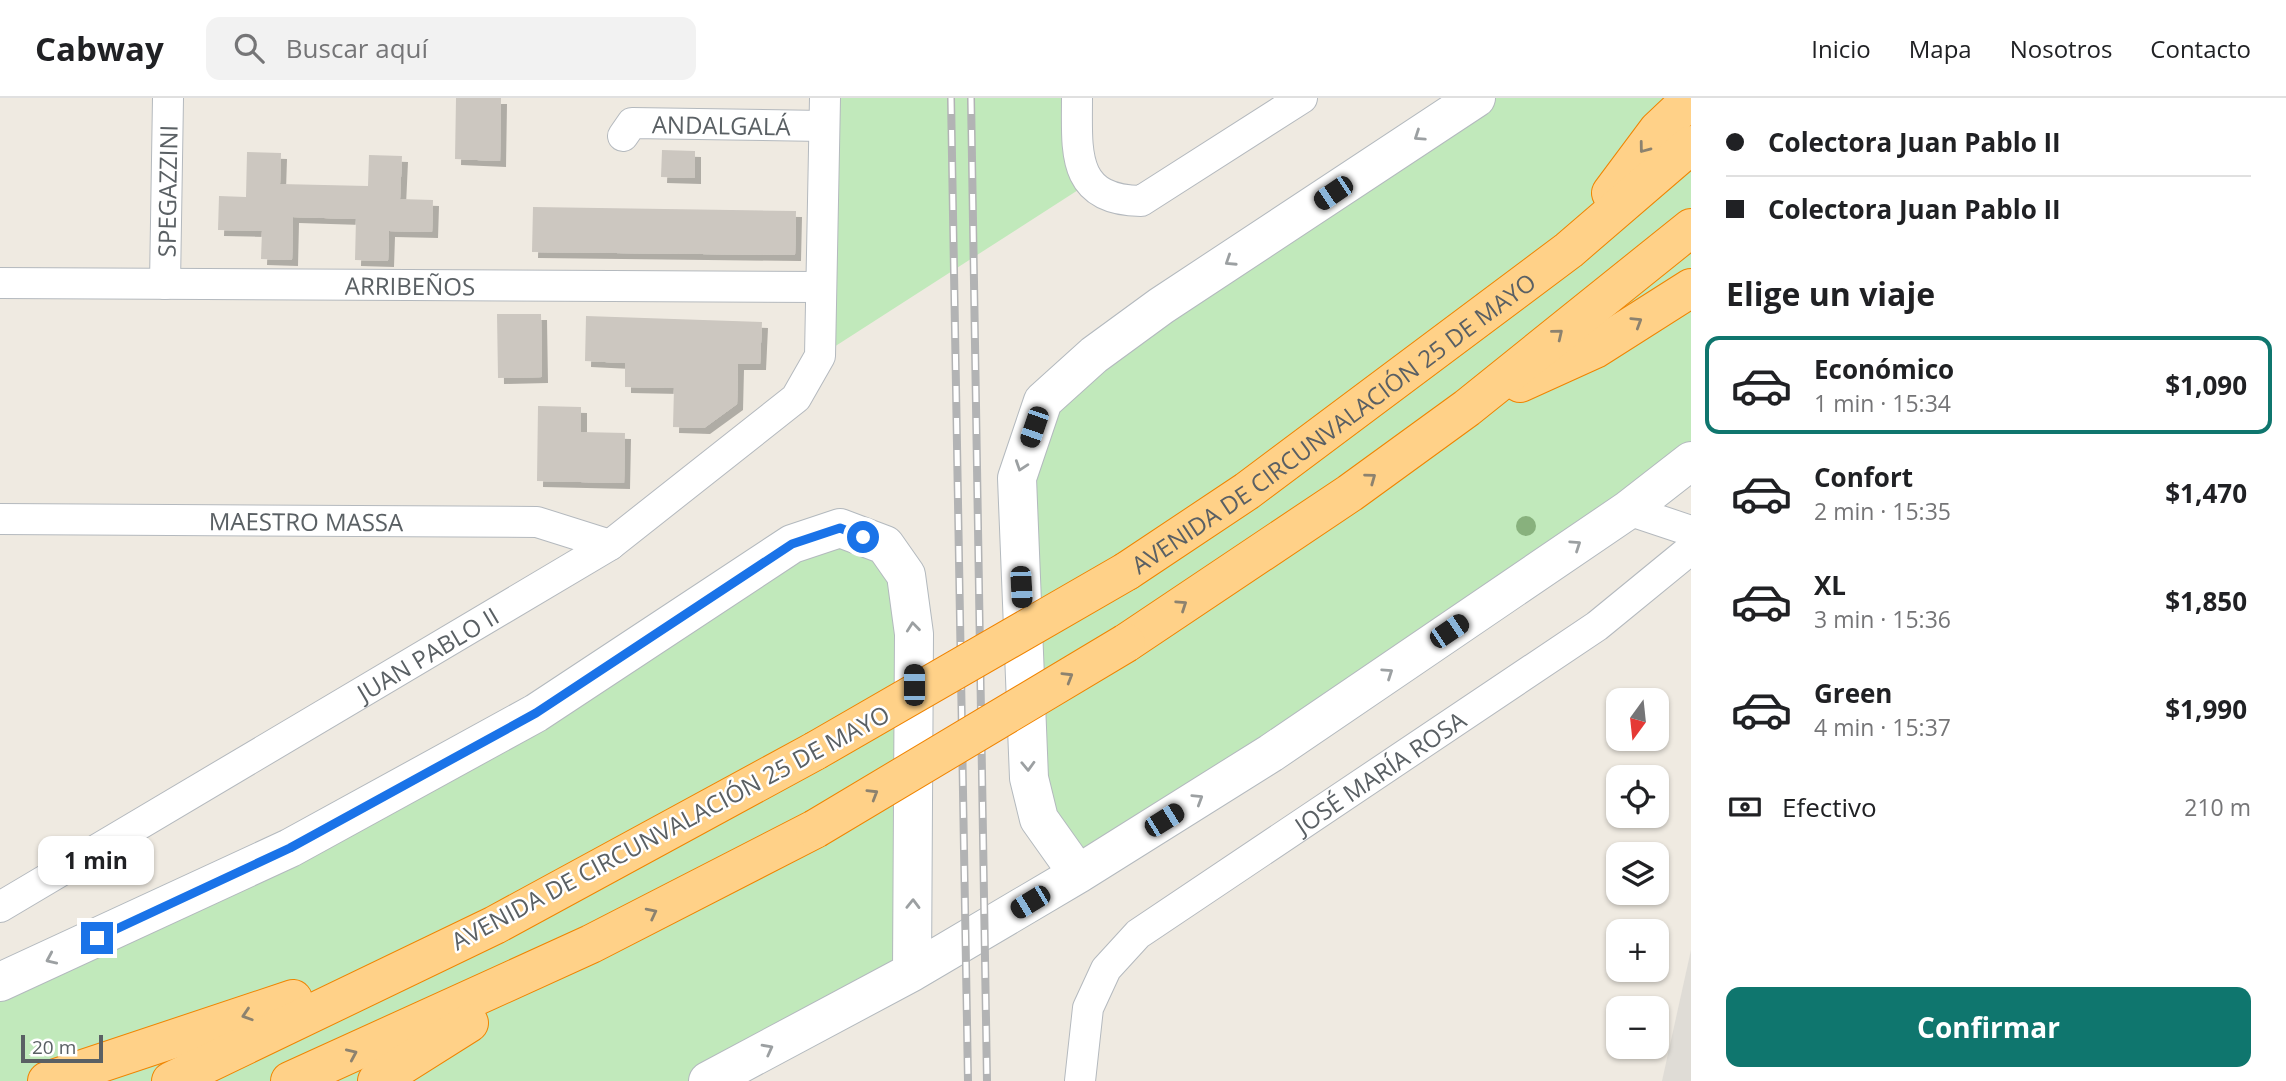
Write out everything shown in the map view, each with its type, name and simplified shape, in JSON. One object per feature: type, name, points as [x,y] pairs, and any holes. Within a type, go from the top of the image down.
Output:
[{"type":"highway","points":[[1569,250],[1658,130],[1691,99]]},
{"type":"highway","name":"AVENIDA DE CIRCUNVALACIÓN 25 DE MAYO","points":[[171,1081],[495,925],[815,751],[1127,571],[1247,491],[1569,250],[1691,145]]},
{"type":"highway","points":[[290,1081],[591,944],[815,829],[1126,643],[1350,493],[1467,408],[1691,228]]},
{"type":"highway","points":[[1467,408],[1595,349],[1691,288]]},
{"type":"highway","points":[[47,1081],[276,1006],[495,925]]},
{"type":"highway","points":[[377,1081],[591,944]]},
{"type":"main road","points":[[1078,874],[1039,820],[1029,778],[1017,478],[1043,401],[1094,355],[1161,306],[1476,98]]},
{"type":"main road","points":[[708,1081],[912,972],[1078,874],[1271,753],[1628,510],[1691,461]]},
{"type":"main road","points":[[0,982],[290,848],[536,713],[792,544],[840,528],[885,545],[906,575],[914,634],[912,972]]},
{"type":"street","name":"SPEGAZZINI","points":[[165,284],[168,98]]},
{"type":"street","points":[[1077,98],[1077,162],[1089,184],[1119,201],[1141,201],[1302,98]]},
{"type":"street","points":[[820,287],[824,112]]},
{"type":"street","name":"ANDALGALÁ","points":[[623,135],[632,124],[824,112]]},
{"type":"street","name":"ARRIBEÑOS","points":[[0,283],[820,287]]},
{"type":"street","name":"JUAN PABLO II","points":[[0,907],[610,545],[796,398],[820,356],[820,287]]},
{"type":"street","points":[[1628,510],[1691,531]]},
{"type":"street","name":"MAESTRO MASSA","points":[[0,519],[537,522],[610,545]]},
{"type":"street","name":"JOSÉ MARÍA ROSA","points":[[1080,1081],[1088,1008],[1106,969],[1138,934],[1597,626],[1691,549]]},
{"type":"shaded area","points":[[1691,950],[1691,1081],[1662,1081]]},
{"type":"green space","points":[[825,98],[1077,98],[1089,183],[820,356]]},
{"type":"green space","points":[[1476,98],[1691,98],[1691,461],[1078,874],[1039,819],[1017,478],[1043,401]]},
{"type":"green space","points":[[840,528],[906,575],[912,972],[708,1081],[0,1081],[0,982],[49,960]]},
{"type":"building","points":[[456,98],[501,98],[500,161],[455,159]]},
{"type":"building","points":[[662,150],[695,151],[695,178],[661,177]]},
{"type":"building","points":[[247,152],[281,153],[280,184],[368,186],[369,155],[402,156],[400,199],[433,200],[432,232],[389,231],[388,261],[355,260],[356,219],[293,217],[292,260],[261,259],[262,231],[218,230],[219,196],[246,197]]},
{"type":"building","points":[[533,207],[796,211],[795,255],[532,252]]},
{"type":"building","points":[[497,314],[541,314],[542,377],[498,378]]},
{"type":"building","points":[[586,316],[762,322],[760,364],[738,364],[737,404],[704,428],[673,427],[674,388],[625,387],[625,363],[585,361]]},
{"type":"building","points":[[538,406],[581,407],[581,432],[625,433],[624,483],[537,481]]},
{"type":"railway","points":[[951,98],[968,1081]]},
{"type":"railway","points":[[971,98],[987,1081]]},
{"type":"route","points":[[97,938],[290,848],[536,713],[792,544],[840,528],[863,537]]}]
